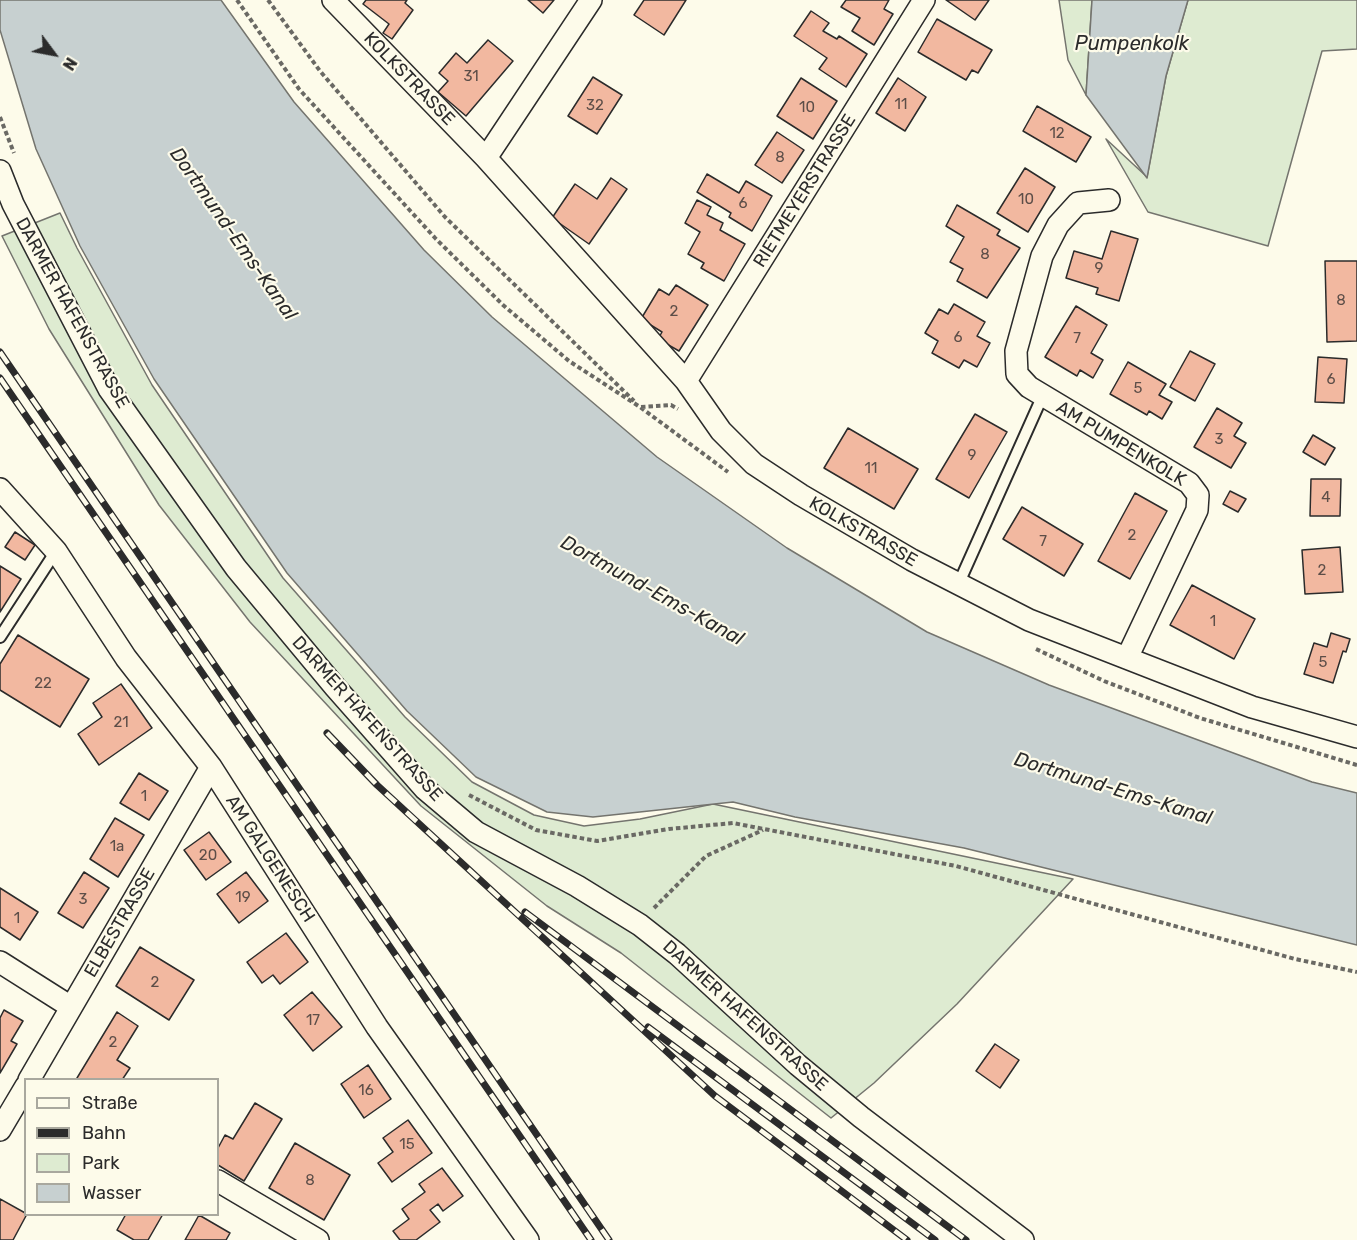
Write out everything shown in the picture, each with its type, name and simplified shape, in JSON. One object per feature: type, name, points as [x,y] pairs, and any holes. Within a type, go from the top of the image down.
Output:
[{"type":"street","name":"KOLKSTRASSE","points":[[333,0],[486,158],[686,381],[721,431],[754,464],[801,495],[958,585],[1029,620],[1252,706],[1357,737]]},
{"type":"street","points":[[486,158],[591,0]]},
{"type":"street","name":"RIETMEYERSTRASSE","points":[[686,381],[924,0]]},
{"type":"street","name":"DARMER HAFENSTRASSE","points":[[8,166],[13,204],[109,388],[236,568],[335,687],[426,789],[476,832],[577,886],[640,925],[677,954],[798,1065],[861,1117],[1023,1240]]},
{"type":"street","name":"AM PUMPENKOLK","points":[[1109,200],[1078,203],[1058,225],[1042,256],[1016,351],[1017,374],[1029,387],[1189,483],[1198,495],[1197,510],[1127,658]]},
{"type":"street","name":"AM GALGENESCH","points":[[0,489],[56,551],[126,658],[211,767],[377,1027],[528,1240]]},
{"type":"street","name":"ELBESTRASSE","points":[[34,1078],[71,1007],[211,767]]},
{"type":"street","points":[[0,962],[71,1007]]},
{"type":"street","name":"ELBESTRASSE","points":[[0,1130],[24,1093]]},
{"type":"street","points":[[219,1182],[318,1240]]},
{"type":"lane","name":"AM PUMPENKOLK","points":[[958,585],[1043,396]]},
{"type":"lane","points":[[0,637],[56,551]]},
{"type":"path","points":[[237,0],[299,89],[436,239],[502,305],[569,361],[640,407],[445,217],[320,71],[268,0]]},
{"type":"path","points":[[0,117],[8,166]]},
{"type":"path","points":[[463,792],[536,831],[597,841],[669,829],[733,823],[956,866],[1284,957],[1357,972]]},
{"type":"path","points":[[640,925],[676,884],[706,856],[763,830]]},
{"type":"green space","points":[[1059,0],[1092,0],[1086,95],[1068,60]]},
{"type":"green space","points":[[1188,0],[1357,0],[1357,49],[1322,51],[1268,246],[1148,212],[1106,139],[1147,177],[1166,76]]},
{"type":"green space","points":[[60,213],[152,385],[283,578],[405,717],[472,782],[534,815],[584,826],[640,819],[713,804],[1073,879],[957,1004],[874,1083],[831,1118],[621,953],[547,906],[421,806],[250,622],[159,505],[49,329],[2,236]]},
{"type":"water","name":"Dortmund-Ems-Kanal","points":[[0,0],[221,0],[294,102],[424,250],[492,317],[657,457],[787,548],[927,632],[1049,685],[1312,782],[1357,793],[1357,945],[964,848],[795,817],[733,802],[593,817],[547,812],[476,777],[407,711],[287,573],[154,379],[80,246],[36,149],[0,30]]},
{"type":"water","name":"Pumpenkolk","points":[[1092,0],[1188,0],[1166,76],[1147,178],[1086,95]]},
{"type":"building","points":[[366,0],[407,0],[405,3],[413,10],[392,39],[383,33],[389,24],[363,4]]},
{"type":"building","points":[[528,0],[554,0],[543,13]]},
{"type":"building","points":[[644,0],[686,0],[664,35],[634,15]]},
{"type":"building","points":[[846,0],[889,0],[884,9],[893,14],[874,45],[852,31],[860,18],[841,7]]},
{"type":"building","points":[[946,0],[989,0],[975,20]]},
{"type":"building","points":[[811,11],[829,23],[823,31],[837,39],[839,36],[867,54],[846,87],[819,69],[827,58],[794,36]]},
{"type":"building","points":[[937,19],[992,50],[978,73],[972,70],[966,80],[918,52]]},
{"type":"building","points":[[488,40],[513,61],[466,116],[438,92],[448,81],[439,73],[456,53],[467,63]]},
{"type":"building","points":[[593,77],[622,95],[597,134],[568,116]]},
{"type":"building","points":[[801,78],[837,101],[813,139],[777,116]]},
{"type":"building","points":[[898,78],[926,97],[905,131],[876,113]]},
{"type":"building","points":[[1037,106],[1091,137],[1076,162],[1023,131]]},
{"type":"building","points":[[777,132],[804,150],[782,183],[755,165]]},
{"type":"building","points":[[1025,168],[1055,187],[1028,232],[997,213]]},
{"type":"building","points":[[707,174],[739,193],[746,181],[772,196],[752,231],[729,217],[731,213],[697,192]]},
{"type":"building","points":[[611,178],[627,189],[589,244],[552,218],[575,184],[597,199]]},
{"type":"building","points":[[697,200],[711,207],[707,215],[723,223],[720,230],[745,244],[724,281],[701,268],[704,263],[688,254],[700,232],[685,223]]},
{"type":"building","points":[[957,205],[1000,230],[997,235],[1020,248],[987,298],[957,281],[963,269],[950,262],[964,237],[946,226]]},
{"type":"building","points":[[1111,231],[1138,239],[1119,301],[1096,294],[1098,288],[1066,278],[1074,251],[1102,259]]},
{"type":"building","points":[[1325,261],[1357,261],[1357,341],[1327,342]]},
{"type":"building","points":[[676,285],[708,305],[679,351],[658,339],[662,332],[641,319],[659,289],[669,295]]},
{"type":"building","points":[[954,304],[985,322],[977,336],[990,343],[977,367],[964,360],[959,368],[932,353],[938,341],[925,333],[939,309],[948,314]]},
{"type":"building","points":[[1076,306],[1107,325],[1091,353],[1103,360],[1093,378],[1080,370],[1077,376],[1045,357]]},
{"type":"building","points":[[1190,351],[1215,364],[1195,401],[1170,387]]},
{"type":"building","points":[[1318,357],[1347,359],[1344,403],[1315,402]]},
{"type":"building","points":[[1128,362],[1166,384],[1159,395],[1172,402],[1162,419],[1149,411],[1147,415],[1110,394]]},
{"type":"building","points":[[1217,408],[1242,423],[1234,436],[1246,443],[1231,468],[1194,447]]},
{"type":"building","points":[[975,414],[1007,432],[969,498],[936,479]]},
{"type":"building","points":[[848,428],[918,469],[894,509],[824,468]]},
{"type":"building","points":[[1313,435],[1335,448],[1325,465],[1303,452]]},
{"type":"building","points":[[1311,479],[1341,479],[1340,516],[1310,516]]},
{"type":"building","points":[[1230,491],[1246,499],[1238,512],[1223,504]]},
{"type":"building","points":[[1135,493],[1167,511],[1130,579],[1098,561]]},
{"type":"building","points":[[1022,507],[1083,544],[1064,576],[1003,539]]},
{"type":"building","points":[[15,532],[35,545],[25,560],[5,547]]},
{"type":"building","points":[[1340,547],[1343,592],[1305,594],[1302,550]]},
{"type":"building","points":[[0,566],[21,579],[0,612]]},
{"type":"building","points":[[1192,585],[1255,619],[1234,659],[1170,625]]},
{"type":"building","points":[[1331,633],[1350,639],[1346,652],[1343,651],[1333,683],[1304,674],[1314,643],[1327,647]]},
{"type":"building","points":[[18,635],[89,679],[60,727],[0,690],[0,664]]},
{"type":"building","points":[[121,684],[152,728],[99,765],[78,734],[102,717],[93,703]]},
{"type":"building","points":[[139,773],[168,791],[149,820],[120,803]]},
{"type":"building","points":[[115,818],[144,835],[118,877],[90,859]]},
{"type":"building","points":[[209,832],[231,862],[206,880],[184,850]]},
{"type":"building","points":[[84,872],[109,888],[83,928],[58,913]]},
{"type":"building","points":[[246,872],[268,901],[239,923],[217,894]]},
{"type":"building","points":[[0,888],[38,912],[20,940],[0,927]]},
{"type":"building","points":[[286,933],[308,962],[280,984],[273,975],[262,983],[247,962]]},
{"type":"building","points":[[140,947],[194,980],[169,1020],[116,986]]},
{"type":"building","points":[[312,992],[342,1027],[313,1051],[284,1015]]},
{"type":"building","points":[[4,1010],[23,1021],[11,1041],[17,1044],[0,1073],[0,1018]]},
{"type":"building","points":[[117,1012],[138,1026],[117,1060],[130,1068],[123,1078],[77,1078]]},
{"type":"building","points":[[995,1044],[1019,1060],[1000,1088],[976,1071]]},
{"type":"building","points":[[368,1065],[391,1099],[364,1118],[341,1084]]},
{"type":"building","points":[[255,1103],[282,1119],[244,1181],[219,1166],[219,1146],[225,1135],[233,1139]]},
{"type":"building","points":[[408,1120],[432,1153],[392,1182],[378,1163],[393,1152],[383,1138]]},
{"type":"building","points":[[295,1143],[350,1175],[324,1220],[269,1188]]},
{"type":"building","points":[[442,1168],[463,1196],[443,1211],[438,1204],[430,1210],[440,1222],[416,1240],[400,1240],[393,1231],[409,1219],[402,1209],[425,1192],[419,1184]]},
{"type":"building","points":[[0,1199],[24,1212],[26,1216],[13,1240],[0,1240]]},
{"type":"building","points":[[125,1216],[162,1216],[148,1240],[134,1240],[117,1230]]},
{"type":"building","points":[[198,1216],[230,1233],[226,1240],[185,1240]]},
{"type":"railway","points":[[0,352],[609,1240]]},
{"type":"railway","points":[[0,378],[591,1240]]},
{"type":"railway","points":[[327,733],[377,785],[715,1096],[907,1240]]},
{"type":"railway","points":[[525,912],[966,1240]]},
{"type":"railway","points":[[648,1027],[935,1240]]}]
